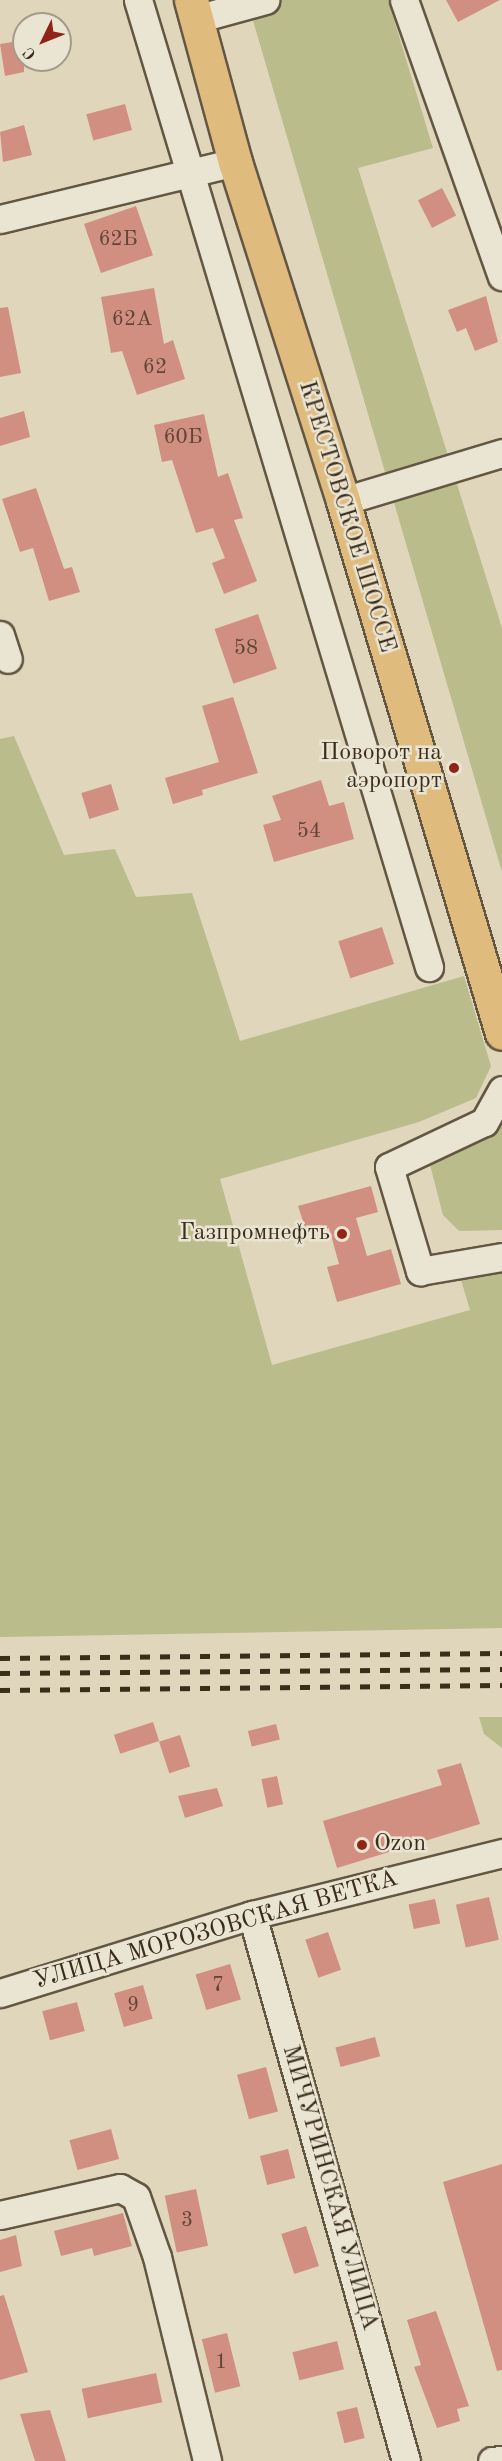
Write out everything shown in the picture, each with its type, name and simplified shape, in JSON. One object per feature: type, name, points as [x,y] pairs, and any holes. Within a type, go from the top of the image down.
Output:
[{"type":"main road","name":"КРЕСТОВСКОЕ ШОССЕ","points":[[194,10],[235,162],[343,501],[502,1033]]},
{"type":"street","points":[[138,0],[429,967]]},
{"type":"street","points":[[194,10],[265,0]]},
{"type":"street","points":[[404,0],[502,276]]},
{"type":"street","points":[[0,219],[190,175],[235,162]]},
{"type":"street","points":[[343,501],[502,453]]},
{"type":"street","points":[[502,1090],[484,1122],[389,1167],[420,1271],[502,1257]]},
{"type":"street","name":"УЛИЦА МОРОЗОВСКАЯ ВЕТКА","points":[[0,1992],[252,1915],[502,1853]]},
{"type":"street","name":"МИЧУРИНСКАЯ УЛИЦА","points":[[252,1915],[406,2461]]},
{"type":"street","points":[[0,2215],[120,2188],[136,2197],[157,2257],[207,2461]]},
{"type":"street","points":[[492,2461],[502,2460]]},
{"type":"green space","points":[[247,0],[388,0],[433,148],[358,168],[502,628],[502,872]]},
{"type":"green space","points":[[14,736],[64,855],[115,849],[136,897],[192,893],[240,1041],[464,976],[491,1066],[476,1098],[419,1122],[220,1179],[272,1365],[470,1310],[453,1253],[502,1249],[502,1628],[0,1637],[0,739]]},
{"type":"green space","points":[[502,1119],[502,1230],[459,1231],[443,1215],[429,1161]]},
{"type":"green space","points":[[479,1717],[502,1717],[502,1748],[484,1734]]},
{"type":"building","points":[[446,0],[500,0],[458,22]]},
{"type":"building","points":[[12,42],[12,72],[24,72],[5,76],[0,44]]},
{"type":"building","points":[[125,104],[132,130],[93,140],[86,114]]},
{"type":"building","points":[[24,125],[32,155],[3,162],[0,132]]},
{"type":"building","points":[[442,188],[456,216],[432,228],[418,200]]},
{"type":"building","points":[[136,206],[153,255],[101,273],[84,224]]},
{"type":"building","points":[[154,288],[164,344],[173,340],[185,379],[137,395],[122,351],[111,353],[101,297]]},
{"type":"building","points":[[486,296],[498,342],[475,351],[466,328],[457,332],[448,310]]},
{"type":"building","points":[[8,307],[21,373],[0,377],[0,308]]},
{"type":"building","points":[[24,411],[30,437],[0,446],[0,418]]},
{"type":"building","points":[[204,414],[218,477],[228,473],[243,518],[234,520],[257,581],[224,594],[212,563],[225,558],[213,528],[196,533],[172,460],[162,462],[154,425]]},
{"type":"building","points":[[36,488],[64,569],[72,567],[80,592],[49,601],[33,548],[20,552],[2,499]]},
{"type":"building","points":[[258,614],[277,669],[233,684],[215,629]]},
{"type":"building","points":[[233,697],[258,773],[202,790],[203,795],[173,804],[165,778],[219,762],[202,706]]},
{"type":"building","points":[[321,780],[329,806],[344,802],[354,839],[274,862],[263,825],[281,820],[272,796]]},
{"type":"building","points":[[111,784],[119,810],[89,819],[81,793]]},
{"type":"building","points":[[382,927],[394,964],[350,978],[338,941]]},
{"type":"building","points":[[371,1186],[378,1212],[356,1218],[367,1256],[391,1249],[401,1284],[337,1302],[327,1267],[339,1264],[329,1228],[307,1234],[298,1206]]},
{"type":"building","points":[[153,1722],[159,1741],[120,1754],[114,1735]]},
{"type":"building","points":[[276,1724],[280,1740],[252,1747],[248,1731]]},
{"type":"building","points":[[180,1735],[190,1766],[169,1773],[159,1742]]},
{"type":"building","points":[[461,1763],[480,1824],[337,1868],[323,1821],[442,1785],[437,1770]]},
{"type":"building","points":[[277,1776],[283,1804],[267,1808],[261,1779]]},
{"type":"building","points":[[217,1788],[223,1806],[185,1818],[178,1796]]},
{"type":"building","points":[[489,1897],[499,1940],[466,1948],[456,1905]]},
{"type":"building","points":[[435,1899],[440,1923],[414,1929],[409,1905]]},
{"type":"building","points":[[328,1932],[341,1970],[318,1978],[305,1940]]},
{"type":"building","points":[[230,1964],[241,1999],[206,2010],[196,1975]]},
{"type":"building","points":[[143,1985],[153,2019],[124,2027],[114,1993]]},
{"type":"building","points":[[77,2002],[85,2031],[50,2040],[42,2011]]},
{"type":"building","points":[[375,2037],[380,2056],[341,2067],[335,2048]]},
{"type":"building","points":[[266,2067],[278,2111],[249,2119],[237,2075]]},
{"type":"building","points":[[111,2129],[119,2159],[77,2170],[69,2140]]},
{"type":"building","points":[[288,2149],[295,2178],[267,2185],[260,2156]]},
{"type":"building","points":[[502,2164],[502,2370],[497,2371],[443,2182]]},
{"type":"building","points":[[196,2189],[208,2246],[177,2252],[165,2196]]},
{"type":"building","points":[[123,2213],[132,2246],[94,2256],[92,2248],[61,2256],[54,2231]]},
{"type":"building","points":[[306,2226],[319,2266],[294,2274],[281,2234]]},
{"type":"building","points":[[16,2235],[22,2266],[0,2272],[0,2240]]},
{"type":"building","points":[[4,2295],[28,2372],[0,2380],[0,2296]]},
{"type":"building","points":[[436,2311],[469,2406],[457,2409],[460,2421],[437,2428],[414,2367],[421,2365],[407,2320]]},
{"type":"building","points":[[227,2333],[240,2386],[215,2393],[202,2339]]},
{"type":"building","points":[[337,2341],[344,2369],[299,2380],[292,2352]]},
{"type":"building","points":[[156,2373],[162,2402],[88,2418],[82,2389]]},
{"type":"building","points":[[357,2407],[365,2438],[344,2443],[337,2412]]},
{"type":"building","points":[[50,2410],[66,2461],[35,2461],[20,2414]]},
{"type":"railway","points":[[0,1658],[502,1653]]},
{"type":"railway","points":[[0,1673],[502,1669]]},
{"type":"railway","points":[[0,1690],[502,1685]]},
{"type":"place","name":"Поворот на аэропорт","points":[[454,768]]},
{"type":"place","name":"Газпромнефть","points":[[342,1234]]},
{"type":"place","name":"Ozon","points":[[362,1845]]}]
